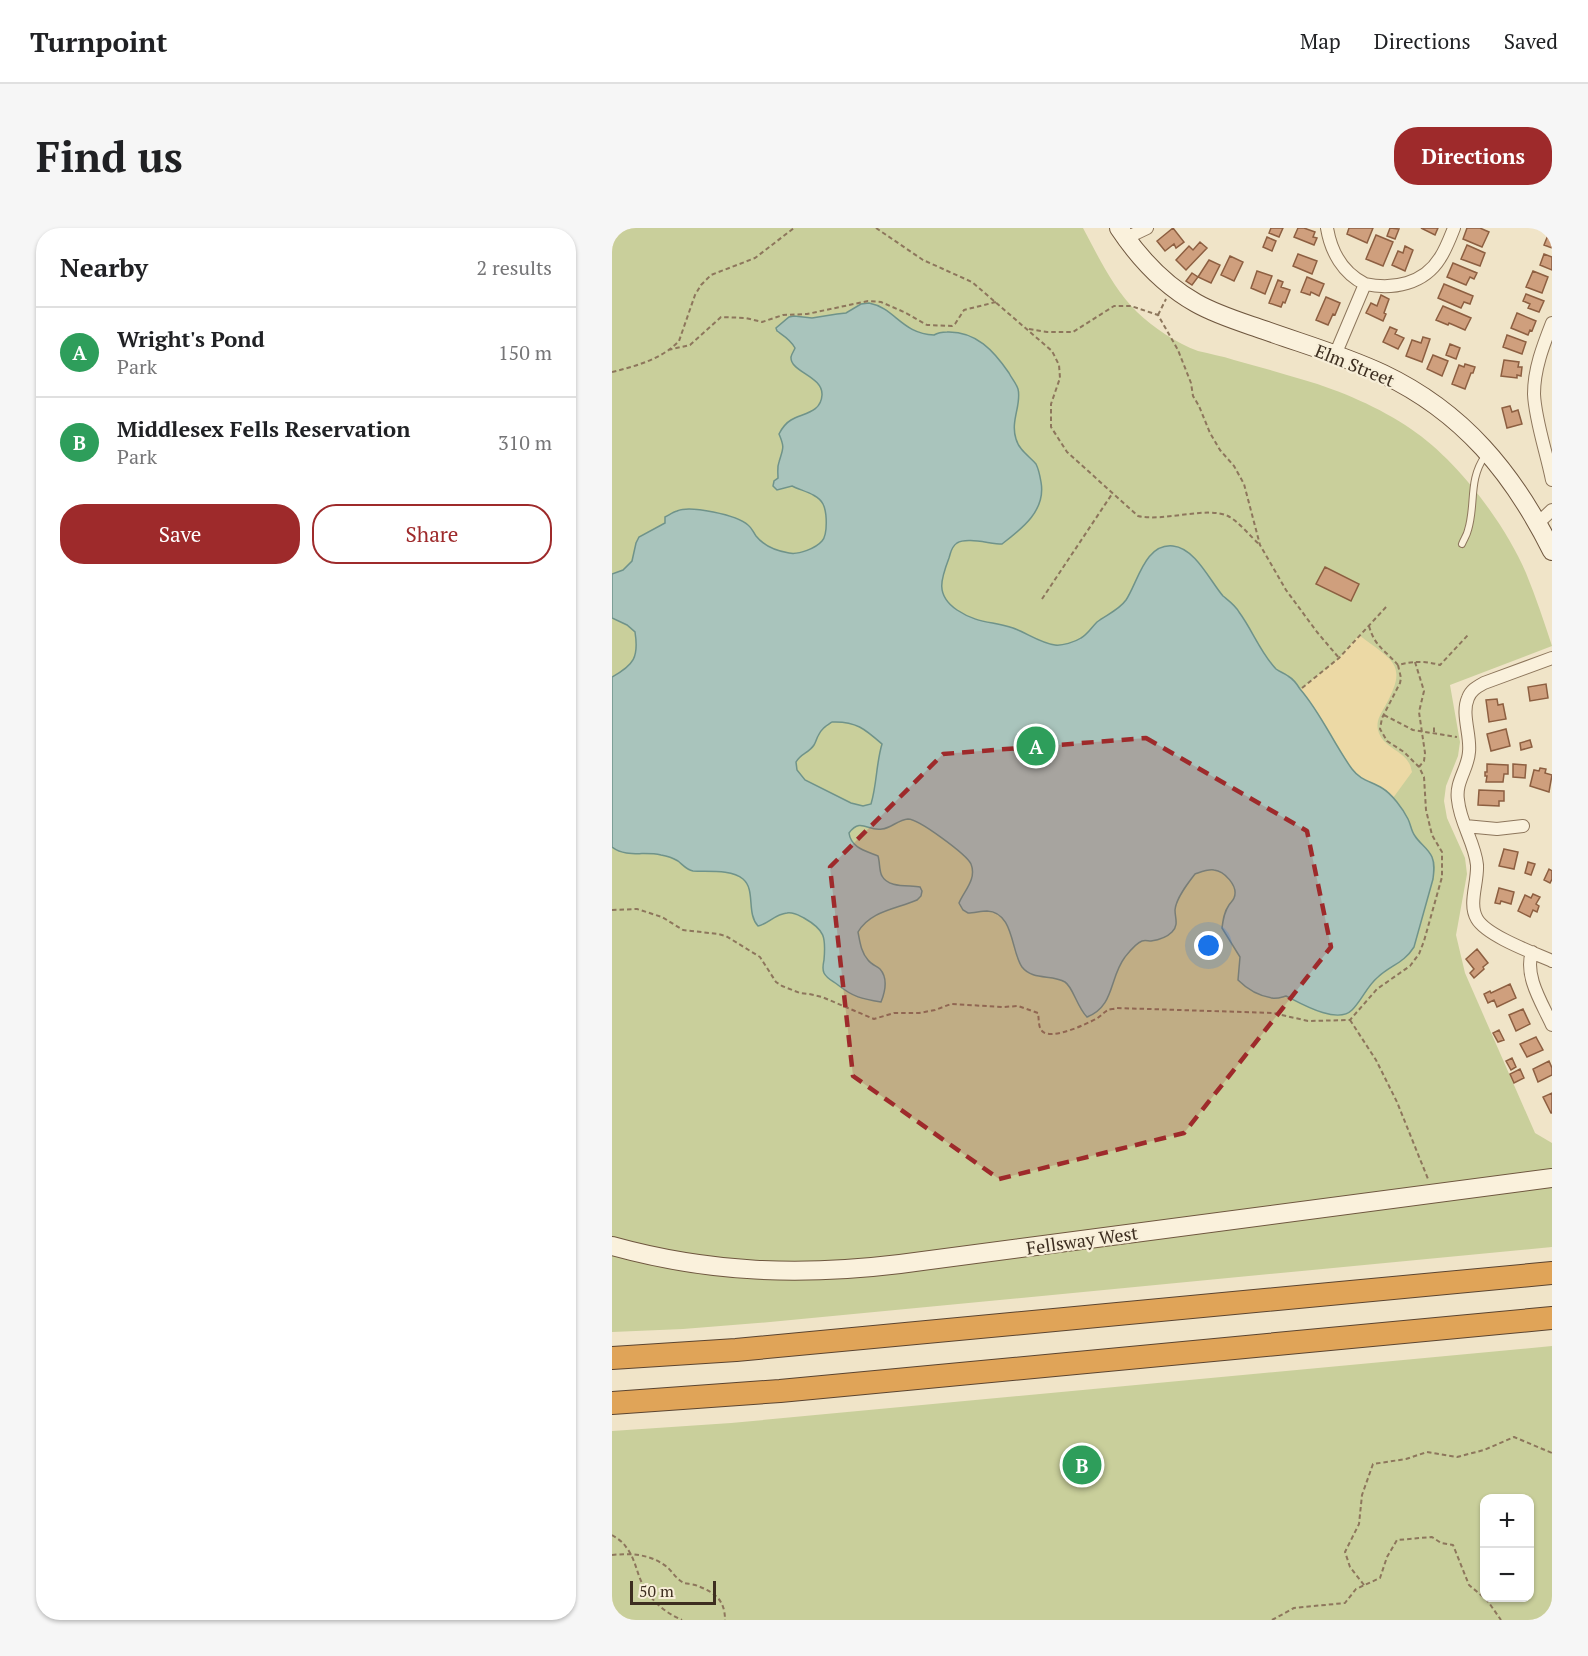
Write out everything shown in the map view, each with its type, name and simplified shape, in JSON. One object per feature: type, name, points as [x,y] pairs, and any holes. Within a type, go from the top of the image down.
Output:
[{"type":"highway","points":[[612,1358],[839,1340],[1552,1273]]},
{"type":"highway","points":[[612,1403],[780,1391],[1552,1318]]},
{"type":"main road","name":"Elm Street","points":[[1122,233],[1158,275],[1196,303],[1384,375],[1440,409],[1488,452],[1516,488],[1552,551]]},
{"type":"main road","name":"Fellsway West","points":[[612,1246],[701,1265],[811,1272],[900,1264],[1552,1178]]},
{"type":"street","points":[[1122,233],[1147,228]]},
{"type":"street","points":[[1327,228],[1332,247],[1341,263],[1355,278],[1365,284],[1375,286],[1399,286],[1425,275],[1440,258],[1454,228]]},
{"type":"street","points":[[1335,355],[1365,284]]},
{"type":"street","points":[[1552,323],[1538,364],[1534,396],[1552,480]]},
{"type":"street","points":[[1538,523],[1552,510]]},
{"type":"street","points":[[1552,658],[1484,683],[1472,690],[1467,698],[1466,710],[1469,739],[1468,760],[1458,784],[1457,794],[1477,865],[1473,902],[1477,919],[1491,932],[1552,961]]},
{"type":"street","points":[[1465,825],[1497,829],[1523,826]]},
{"type":"street","points":[[1532,952],[1530,967],[1532,981],[1552,1025]]},
{"type":"lane","points":[[1462,543],[1468,531],[1475,477],[1488,452]]},
{"type":"path","points":[[612,372],[644,364],[668,350],[679,341],[694,294],[711,275],[755,258],[794,228]]},
{"type":"path","points":[[876,228],[923,260],[972,282],[1052,351],[1059,365],[1060,378],[1051,404],[1051,427],[1067,452],[1138,516],[1149,519],[1220,514],[1229,517],[1260,545]]},
{"type":"path","points":[[1158,315],[1166,298]]},
{"type":"path","points":[[668,350],[690,345],[721,317],[746,318],[762,322],[783,315],[807,314],[868,301],[881,302],[927,325],[938,324],[947,327],[955,324],[964,310],[996,302]]},
{"type":"path","points":[[1026,329],[1073,332],[1114,306],[1131,306],[1158,315],[1178,350],[1191,383],[1193,396],[1210,433],[1244,484],[1260,545],[1286,590],[1339,658]]},
{"type":"path","points":[[1042,599],[1112,494]]},
{"type":"path","points":[[1302,688],[1339,658],[1387,606]]},
{"type":"path","points":[[612,910],[638,909],[662,917],[683,930],[726,936],[760,957],[776,982],[782,986],[800,993],[809,993],[874,1018],[894,1013],[919,1013],[961,1003],[1018,1006],[1038,1013],[1040,1029],[1048,1035],[1068,1032],[1098,1018],[1107,1010],[1117,1008],[1273,1012],[1308,1022],[1350,1020],[1377,989],[1410,966],[1419,954],[1443,871],[1442,852],[1430,828],[1425,803],[1424,777],[1419,767],[1404,752],[1387,741],[1381,733],[1381,722],[1401,678],[1398,665],[1376,643],[1369,626]]},
{"type":"path","points":[[1398,665],[1415,662],[1440,665],[1468,635]]},
{"type":"path","points":[[1415,662],[1424,691],[1419,709],[1425,753],[1424,761],[1419,767]]},
{"type":"path","points":[[1384,715],[1413,730],[1469,739]]},
{"type":"path","points":[[1434,726],[1434,732]]},
{"type":"path","points":[[1350,1020],[1376,1060],[1397,1102],[1434,1194]]},
{"type":"path","points":[[1364,1585],[1350,1567],[1345,1552],[1359,1524],[1362,1495],[1373,1464],[1406,1459],[1426,1452],[1457,1457],[1484,1450],[1514,1437],[1552,1453]]},
{"type":"path","points":[[612,1535],[626,1546],[631,1554],[639,1578],[649,1596],[669,1615],[682,1620]]},
{"type":"path","points":[[1272,1620],[1294,1608],[1345,1603],[1356,1589],[1380,1578],[1387,1557],[1397,1540],[1432,1537],[1441,1544],[1453,1545],[1469,1585],[1487,1600],[1501,1620]]},
{"type":"path","points":[[612,1555],[631,1554],[657,1560],[683,1582],[698,1585],[720,1599],[725,1608],[725,1620]]},
{"type":"highlighted area","points":[[1146,738],[1307,831],[1331,947],[1184,1133],[999,1179],[853,1076],[830,867],[943,754]]},
{"type":"green space","points":[[612,228],[1083,228],[1107,272],[1128,303],[1166,334],[1198,351],[1317,384],[1373,407],[1411,429],[1445,457],[1462,475],[1492,513],[1517,553],[1552,646],[1450,685],[1460,742],[1458,756],[1446,786],[1444,801],[1447,818],[1465,858],[1467,874],[1456,935],[1465,973],[1535,1133],[1552,1143],[1552,1247],[770,1322],[612,1332]]},
{"type":"green space","points":[[1552,1346],[1552,1620],[612,1620],[612,1431],[731,1423]]},
{"type":"sand","points":[[1359,635],[1389,658],[1396,673],[1396,682],[1378,721],[1378,727],[1380,736],[1406,759],[1412,772],[1393,798],[1383,788],[1367,782],[1353,771],[1301,689],[1339,658]]},
{"type":"water","points":[[869,303],[878,306],[906,326],[923,334],[957,333],[975,339],[997,357],[1018,389],[1016,439],[1024,453],[1038,468],[1042,492],[1040,501],[1025,525],[1002,544],[961,541],[954,546],[942,580],[945,598],[950,604],[972,618],[1013,628],[1049,644],[1065,644],[1083,637],[1097,622],[1123,604],[1144,565],[1156,551],[1163,547],[1181,548],[1195,559],[1223,596],[1236,607],[1270,662],[1296,683],[1355,773],[1386,791],[1400,806],[1414,834],[1432,857],[1433,879],[1414,947],[1406,957],[1374,981],[1352,1010],[1345,1014],[1328,1014],[1286,996],[1274,998],[1262,996],[1238,980],[1240,957],[1222,928],[1226,910],[1235,893],[1233,884],[1226,876],[1214,870],[1195,874],[1178,901],[1174,929],[1165,937],[1154,941],[1142,941],[1133,948],[1120,965],[1107,999],[1096,1012],[1087,1017],[1065,982],[1037,976],[1022,967],[1007,925],[1002,918],[996,913],[987,911],[968,913],[963,910],[959,903],[971,880],[971,864],[942,838],[914,821],[904,820],[882,829],[861,825],[853,828],[849,833],[856,846],[878,856],[881,874],[885,880],[899,885],[920,887],[922,891],[917,900],[869,919],[858,932],[866,957],[883,973],[885,990],[881,1002],[853,995],[827,977],[823,968],[825,952],[823,935],[811,922],[794,913],[789,913],[779,915],[758,926],[752,915],[747,884],[738,876],[726,872],[693,871],[668,857],[624,852],[612,847],[612,677],[630,664],[636,648],[635,632],[627,625],[612,618],[612,574],[623,570],[632,561],[639,537],[665,523],[665,517],[683,509],[702,510],[742,521],[763,543],[784,552],[802,552],[822,541],[826,517],[821,501],[814,495],[792,486],[777,490],[773,486],[774,481],[778,478],[778,466],[783,448],[780,432],[791,420],[815,409],[822,395],[817,383],[792,362],[791,357],[795,348],[776,328],[789,317],[812,318],[846,313],[861,304]],"holes":[[[832,722],[848,723],[860,727],[882,744],[871,804],[863,806],[851,803],[805,780],[797,770],[796,762],[812,748],[822,730]]]},
{"type":"building","points":[[1173,228],[1184,242],[1176,248],[1174,244],[1165,251],[1157,241]]},
{"type":"building","points":[[1271,228],[1283,228],[1279,237],[1269,233]]},
{"type":"building","points":[[1298,228],[1315,232],[1313,237],[1317,238],[1314,245],[1294,237]]},
{"type":"building","points":[[1349,228],[1373,228],[1367,243],[1347,234]]},
{"type":"building","points":[[1390,228],[1399,229],[1395,239],[1387,236]]},
{"type":"building","points":[[1421,228],[1438,228],[1435,235]]},
{"type":"building","points":[[1467,228],[1480,228],[1489,232],[1482,247],[1463,239]]},
{"type":"building","points":[[1550,230],[1552,231],[1552,248],[1544,245]]},
{"type":"building","points":[[1376,235],[1393,242],[1383,266],[1366,259]]},
{"type":"building","points":[[1267,237],[1276,241],[1272,251],[1263,247]]},
{"type":"building","points":[[1200,242],[1207,248],[1186,270],[1176,260],[1189,246],[1193,250]]},
{"type":"building","points":[[1467,245],[1485,253],[1480,266],[1461,259]]},
{"type":"building","points":[[1405,246],[1413,250],[1405,271],[1392,265],[1398,251],[1403,253]]},
{"type":"building","points":[[1298,254],[1317,261],[1312,274],[1293,266]]},
{"type":"building","points":[[1544,254],[1552,257],[1552,270],[1540,265]]},
{"type":"building","points":[[1230,256],[1243,262],[1234,281],[1221,275]]},
{"type":"building","points":[[1209,260],[1220,265],[1211,283],[1198,277]]},
{"type":"building","points":[[1453,263],[1477,273],[1474,279],[1470,277],[1466,285],[1447,277]]},
{"type":"building","points":[[1257,271],[1272,276],[1265,294],[1251,288]]},
{"type":"building","points":[[1533,271],[1548,277],[1542,293],[1526,287]]},
{"type":"building","points":[[1192,273],[1198,277],[1192,285],[1186,281]]},
{"type":"building","points":[[1307,277],[1324,284],[1319,296],[1311,292],[1310,295],[1301,292]]},
{"type":"building","points":[[1278,280],[1283,282],[1281,287],[1290,290],[1281,307],[1269,303]]},
{"type":"building","points":[[1444,284],[1473,296],[1470,304],[1464,302],[1461,308],[1438,298]]},
{"type":"building","points":[[1526,294],[1544,301],[1539,312],[1528,308],[1530,304],[1523,301]]},
{"type":"building","points":[[1381,295],[1389,299],[1383,321],[1366,313],[1371,303],[1377,306]]},
{"type":"building","points":[[1326,297],[1340,303],[1328,325],[1316,320]]},
{"type":"building","points":[[1443,306],[1471,318],[1465,330],[1436,320]]},
{"type":"building","points":[[1517,313],[1536,321],[1528,335],[1511,328]]},
{"type":"building","points":[[1390,327],[1397,330],[1395,334],[1404,338],[1398,349],[1383,342]]},
{"type":"building","points":[[1507,335],[1526,342],[1522,354],[1503,347]]},
{"type":"building","points":[[1423,337],[1430,339],[1422,362],[1406,356],[1412,340],[1421,343]]},
{"type":"building","points":[[1450,344],[1460,348],[1456,359],[1446,355]]},
{"type":"building","points":[[1433,355],[1448,361],[1442,376],[1427,369]]},
{"type":"building","points":[[1504,360],[1519,362],[1518,367],[1522,367],[1521,376],[1517,375],[1517,378],[1501,376]]},
{"type":"building","points":[[1465,364],[1475,367],[1465,389],[1452,384],[1459,365],[1464,367]]},
{"type":"building","points":[[1510,406],[1512,412],[1518,410],[1522,424],[1507,428],[1502,408]]},
{"type":"building","points":[[1325,567],[1359,584],[1351,601],[1316,584]]},
{"type":"building","points":[[1546,684],[1548,698],[1530,701],[1528,687]]},
{"type":"building","points":[[1497,699],[1498,705],[1503,704],[1506,719],[1489,722],[1486,700]]},
{"type":"building","points":[[1506,729],[1510,746],[1491,751],[1487,734]]},
{"type":"building","points":[[1530,740],[1532,747],[1521,750],[1520,743]]},
{"type":"building","points":[[1487,764],[1508,765],[1508,774],[1504,774],[1503,782],[1486,782]]},
{"type":"building","points":[[1513,764],[1526,765],[1525,778],[1513,777]]},
{"type":"building","points":[[1540,768],[1546,769],[1545,773],[1552,775],[1549,792],[1530,786],[1534,770],[1539,771]]},
{"type":"building","points":[[1479,790],[1504,791],[1504,801],[1499,801],[1499,806],[1478,805]]},
{"type":"building","points":[[1504,849],[1518,852],[1514,869],[1499,866]]},
{"type":"building","points":[[1528,862],[1535,864],[1531,875],[1525,873]]},
{"type":"building","points":[[1549,869],[1552,871],[1550,883],[1544,880]]},
{"type":"building","points":[[1499,888],[1514,892],[1511,904],[1501,901],[1500,904],[1495,903]]},
{"type":"building","points":[[1533,894],[1540,897],[1536,904],[1539,906],[1537,912],[1533,910],[1530,917],[1518,911],[1525,895],[1531,898]]},
{"type":"building","points":[[1477,949],[1488,963],[1474,978],[1470,973],[1474,969],[1466,959]]},
{"type":"building","points":[[1510,984],[1516,998],[1497,1007],[1494,1000],[1488,1003],[1484,994]]},
{"type":"building","points":[[1523,1009],[1530,1024],[1516,1031],[1509,1015]]},
{"type":"building","points":[[1499,1030],[1504,1040],[1498,1042],[1493,1033]]},
{"type":"building","points":[[1536,1037],[1543,1050],[1527,1057],[1520,1044]]},
{"type":"building","points":[[1512,1058],[1516,1067],[1511,1070],[1506,1061]]},
{"type":"building","points":[[1549,1061],[1552,1075],[1538,1082],[1533,1069]]},
{"type":"building","points":[[1520,1069],[1524,1078],[1514,1083],[1510,1074]]},
{"type":"building","points":[[1552,1093],[1552,1113],[1551,1113],[1543,1097]]},
{"type":"place","name":"Wright's Pond","points":[[1036,746]]},
{"type":"place","name":"Middlesex Fells Reservation","points":[[1082,1465]]}]
